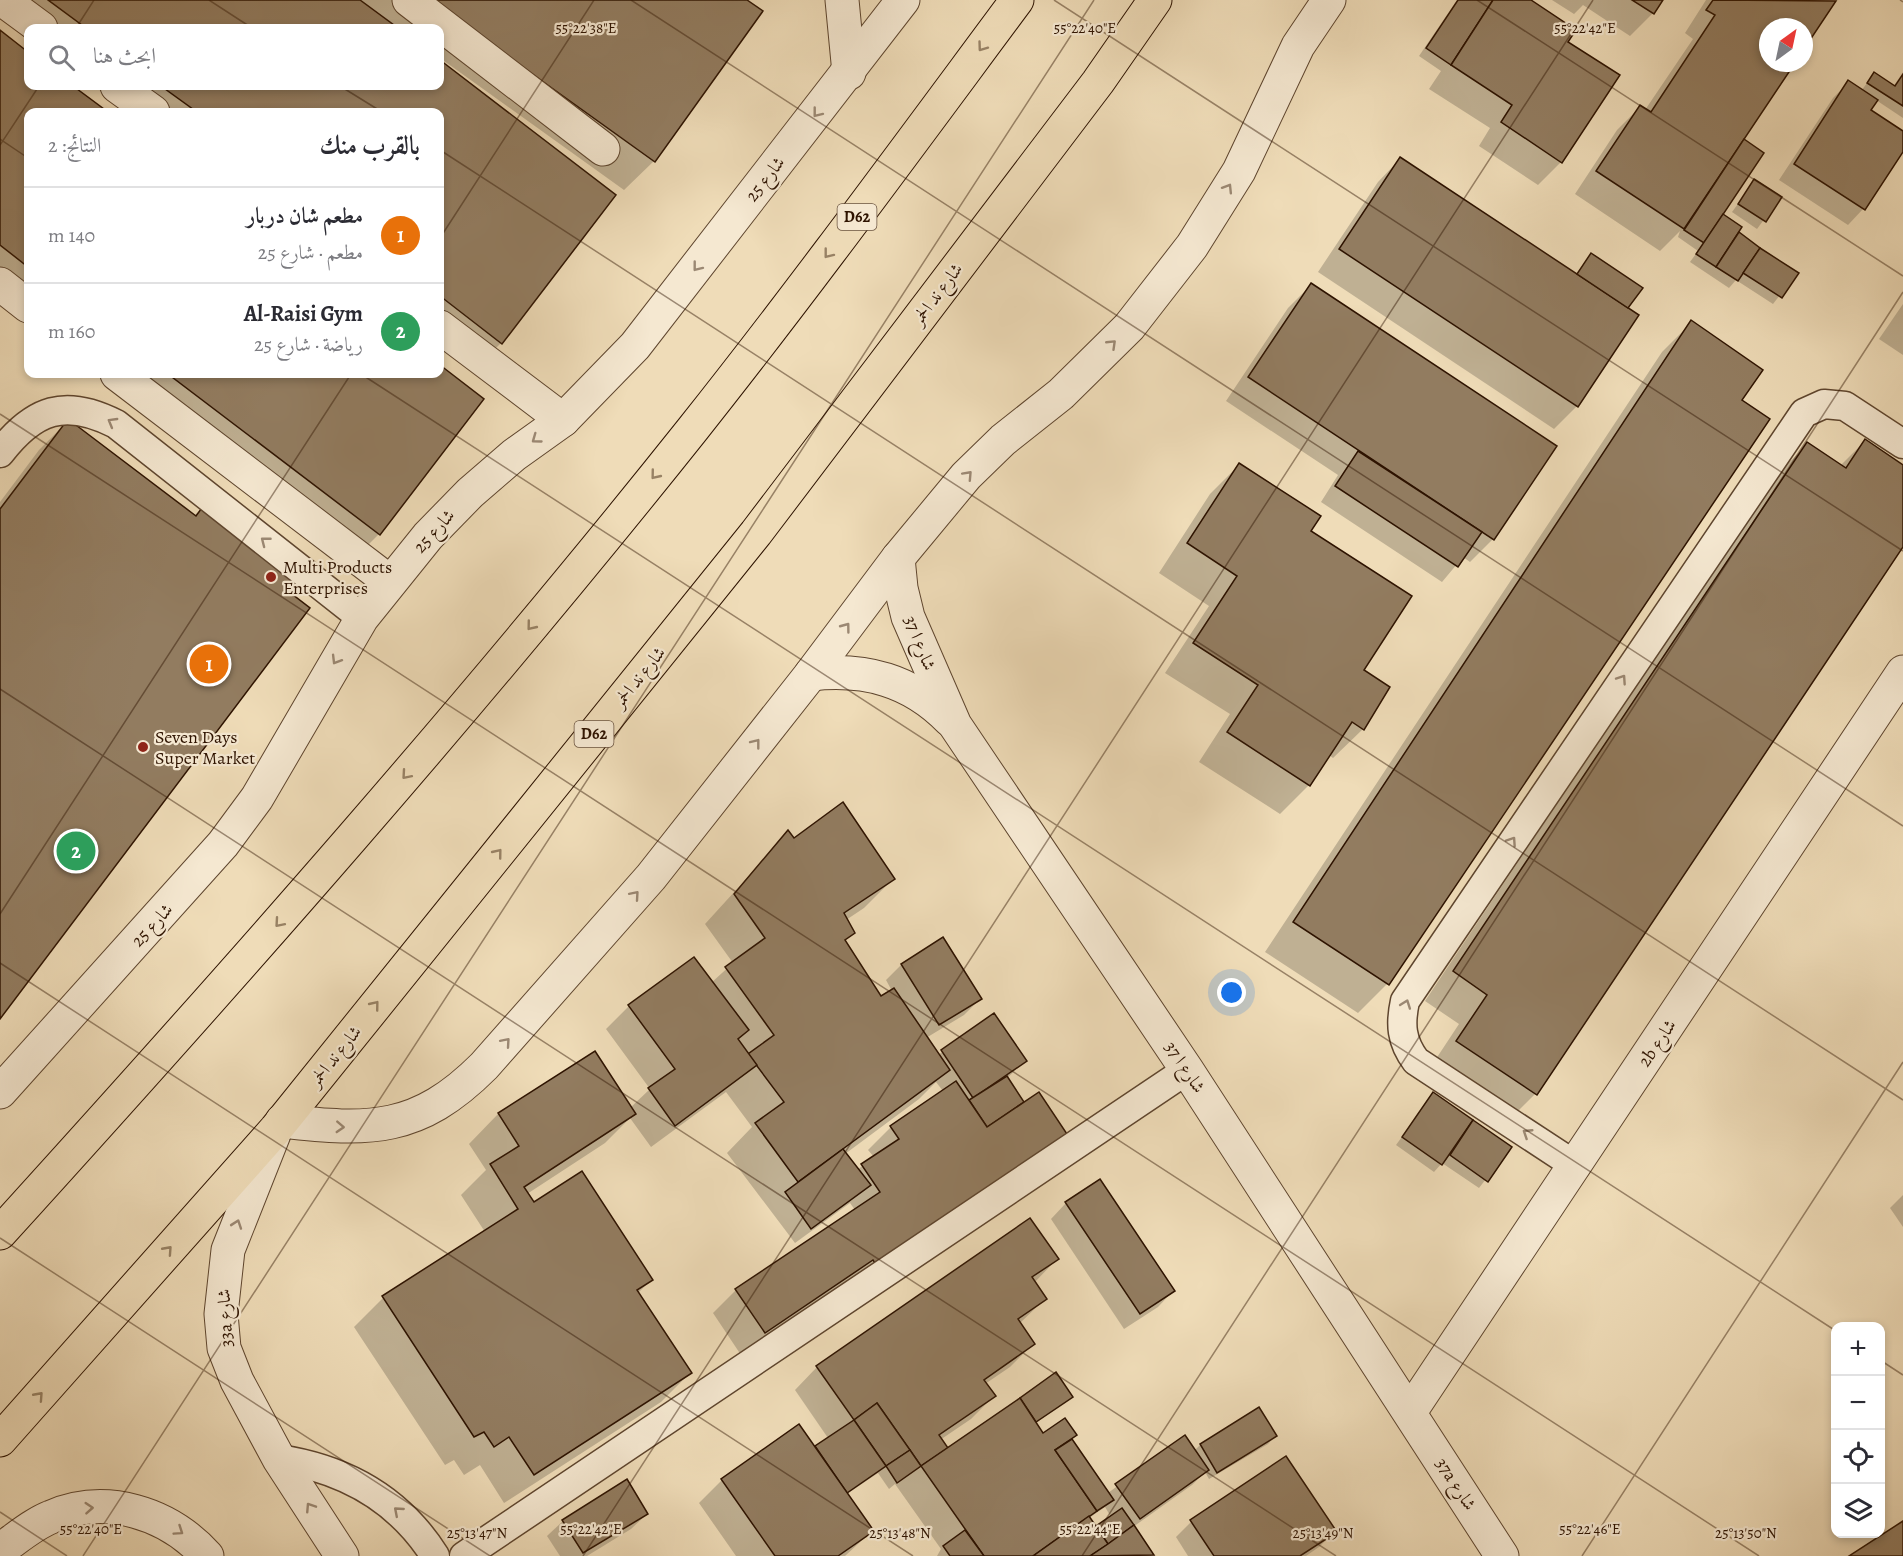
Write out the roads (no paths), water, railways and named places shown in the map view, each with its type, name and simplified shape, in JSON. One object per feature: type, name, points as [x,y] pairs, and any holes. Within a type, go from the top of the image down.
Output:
[{"type":"main road","name":"D62","points":[[0,1233],[240,969],[458,715],[692,430],[849,228],[1017,0]]},
{"type":"main road","name":"شارع ند الحمر","points":[[0,1440],[279,1125],[756,532],[1098,82],[1155,0]]},
{"type":"street","points":[[3,0],[36,24]]},
{"type":"street","points":[[409,0],[440,24]]},
{"type":"street","points":[[842,0],[849,73]]},
{"type":"street","name":"شارع 25","points":[[0,1092],[224,844],[257,798],[362,618],[428,536],[470,493],[514,455],[563,420],[635,346],[849,73],[903,0]]},
{"type":"street","points":[[279,1125],[342,1128],[375,1126],[416,1115],[435,1106],[462,1088],[651,878],[811,674],[898,558],[966,476],[1002,440],[1061,394],[1130,327],[1192,246],[1239,171],[1298,46],[1329,0]]},
{"type":"street","points":[[444,27],[603,149]]},
{"type":"street","points":[[123,90],[147,108]]},
{"type":"street","points":[[0,284],[24,303]]},
{"type":"street","points":[[444,330],[563,420]]},
{"type":"street","points":[[122,378],[390,582]]},
{"type":"street","name":"شارع ا 37","points":[[898,558],[901,588],[908,617],[955,725]]},
{"type":"street","name":"شارع ا 37","points":[[811,674],[838,671],[891,680],[937,706],[955,725],[1187,1070],[1410,1412]]},
{"type":"street","name":"2b شارع","points":[[1410,1412],[1903,672]]},
{"type":"street","name":"33a شارع","points":[[279,1125],[228,1250],[221,1314],[224,1348],[237,1381],[279,1459],[342,1556]]},
{"type":"street","name":"37a شارع","points":[[1410,1412],[1502,1556]]},
{"type":"street","points":[[0,1550],[49,1517],[76,1509],[103,1507],[132,1509],[159,1518],[184,1534],[207,1556]]},
{"type":"lane","points":[[1576,1166],[1416,1061],[1406,1048],[1402,1032],[1405,1001],[1804,413],[1824,404],[1845,406],[1903,444]]},
{"type":"lane","points":[[0,453],[29,421],[50,412],[73,409],[95,413],[116,424],[362,618]]},
{"type":"lane","points":[[464,1556],[1187,1070]]},
{"type":"lane","points":[[279,1459],[314,1464],[376,1493],[403,1515],[435,1556]]},
{"type":"place","name":"Multi Products Enterprises","points":[[271,577]]},
{"type":"place","name":"مطعم شان دربار","points":[[209,664]]},
{"type":"place","name":"Seven Days Super Market","points":[[143,747]]},
{"type":"place","name":"Al-Raisi Gym","points":[[76,851]]}]
